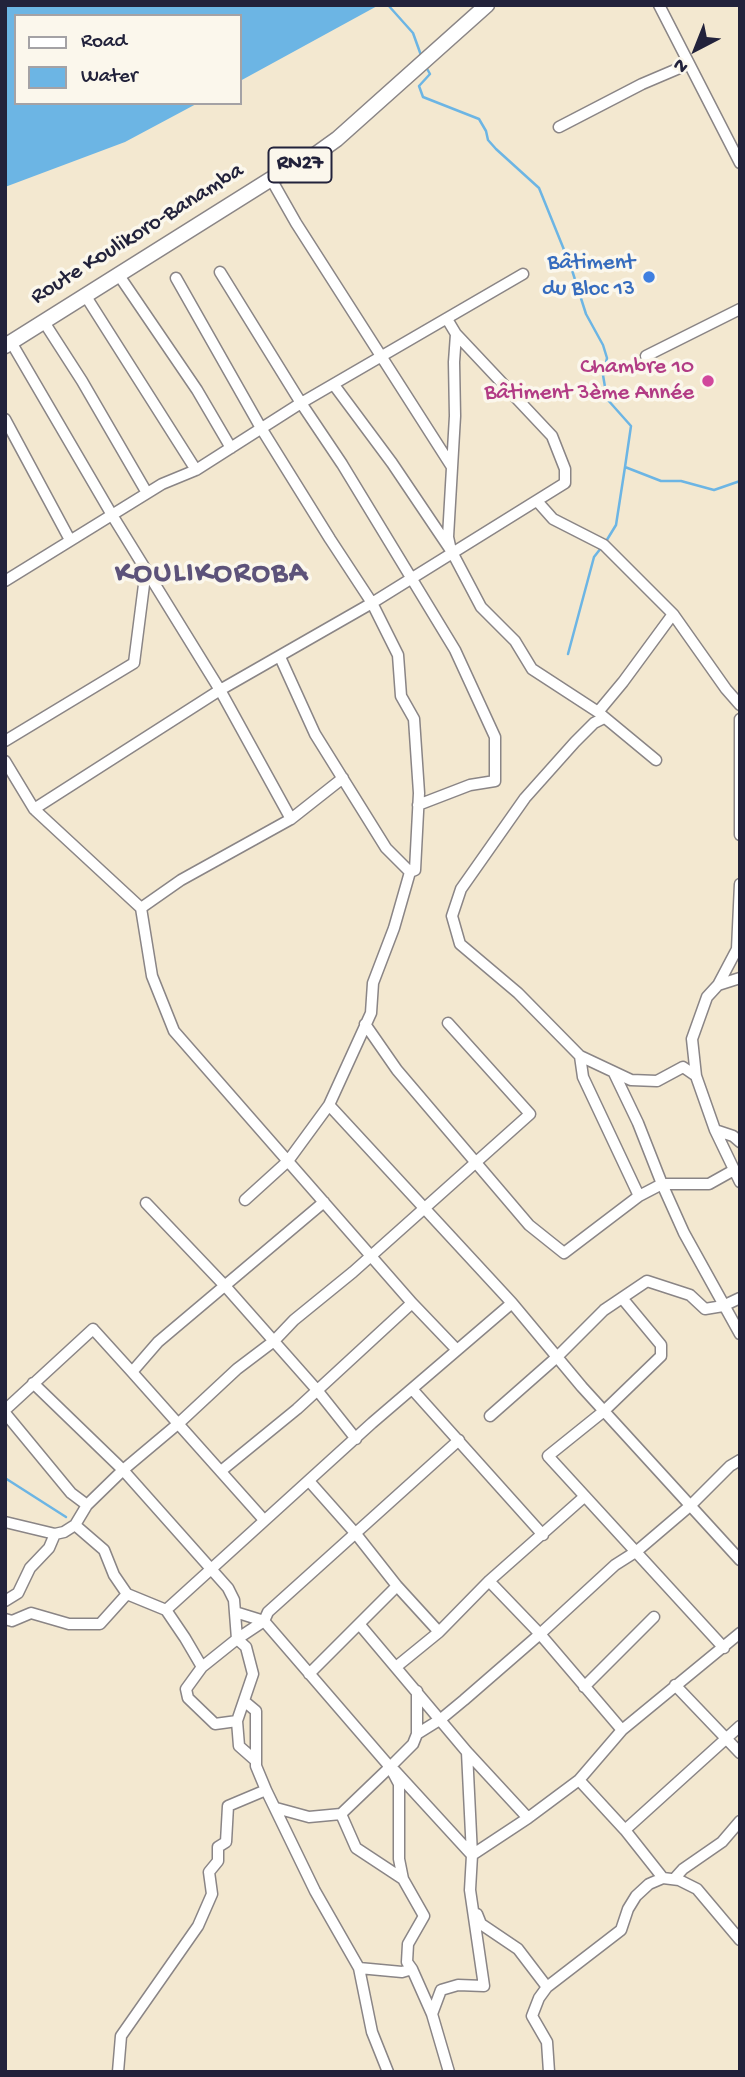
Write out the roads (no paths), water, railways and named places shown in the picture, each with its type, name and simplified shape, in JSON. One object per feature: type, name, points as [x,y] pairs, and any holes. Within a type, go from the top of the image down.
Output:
[{"type":"main road","name":"Route Koulikoro-Banamba","points":[[8,344],[271,179],[298,167],[337,139],[486,5]]},
{"type":"street","points":[[659,5],[740,163]]},
{"type":"street","points":[[559,127],[642,84],[689,64]]},
{"type":"street","points":[[271,179],[381,358],[452,467]]},
{"type":"street","points":[[220,272],[342,464],[455,650],[495,737],[495,781],[470,785],[418,805]]},
{"type":"street","points":[[118,274],[197,390],[231,448]]},
{"type":"street","points":[[5,581],[147,494],[195,470],[302,403],[523,274]]},
{"type":"street","points":[[176,278],[261,428],[372,603],[398,654],[401,696],[414,719],[419,793],[415,870],[410,872],[394,928],[373,983],[372,1013],[329,1105],[288,1161],[245,1200]]},
{"type":"street","points":[[85,295],[195,470]]},
{"type":"street","points":[[646,356],[740,309]]},
{"type":"street","points":[[34,809],[220,690],[372,603],[565,483],[565,469],[552,436],[456,334],[447,319]]},
{"type":"street","points":[[44,322],[82,381],[147,494]]},
{"type":"street","points":[[452,552],[448,537],[455,416],[456,334]]},
{"type":"street","points":[[8,344],[220,690],[291,819]]},
{"type":"street","points":[[334,385],[392,463],[452,552],[481,607],[515,641],[532,669],[601,715],[656,760]]},
{"type":"street","points":[[5,418],[70,540]]},
{"type":"street","points":[[537,501],[553,519],[604,545],[673,614],[740,705]]},
{"type":"street","points":[[5,741],[134,663],[146,569]]},
{"type":"street","points":[[673,614],[601,715],[525,798],[461,889],[452,916],[460,944],[518,993],[580,1056],[631,1080],[657,1081],[683,1067],[696,1076]]},
{"type":"street","points":[[280,657],[316,734],[386,848],[410,872]]},
{"type":"street","points":[[740,719],[740,835]]},
{"type":"street","points":[[5,761],[34,809],[141,908],[152,976],[174,1031],[412,1303],[457,1350]]},
{"type":"street","points":[[141,908],[181,880],[291,819],[343,778]]},
{"type":"street","points":[[740,884],[737,950],[718,985],[707,997],[692,1039],[696,1076],[715,1130],[740,1182]]},
{"type":"street","points":[[718,985],[740,978]]},
{"type":"street","points":[[5,1522],[55,1534],[75,1525],[87,1505],[124,1470],[237,1369],[274,1341],[294,1320],[426,1208],[530,1114],[448,1023]]},
{"type":"street","points":[[365,1024],[397,1070],[529,1224],[564,1253],[639,1196],[662,1184],[709,1184],[734,1170]]},
{"type":"street","points":[[580,1056],[583,1077],[639,1196]]},
{"type":"street","points":[[614,1073],[638,1123],[662,1184],[723,1306],[740,1334]]},
{"type":"street","points":[[329,1105],[512,1303],[604,1410],[740,1560]]},
{"type":"street","points":[[715,1130],[733,1136],[740,1142]]},
{"type":"street","points":[[132,1372],[158,1342],[324,1202]]},
{"type":"street","points":[[146,1203],[226,1287],[317,1390],[356,1439]]},
{"type":"street","points":[[490,1416],[557,1357],[604,1310],[647,1281],[690,1295],[705,1309],[723,1306],[740,1298]]},
{"type":"street","points":[[622,1298],[661,1345],[661,1356],[604,1410],[548,1456],[724,1648]]},
{"type":"street","points":[[221,1471],[317,1390],[412,1303]]},
{"type":"street","points":[[166,1610],[264,1520],[512,1303]]},
{"type":"street","points":[[87,1505],[71,1493],[5,1411],[93,1329],[264,1520]]},
{"type":"street","points":[[33,1383],[124,1470],[228,1588],[234,1600],[237,1639],[246,1647],[253,1674],[237,1721],[239,1746],[256,1761]]},
{"type":"street","points":[[412,1389],[543,1535]]},
{"type":"street","points":[[237,1721],[215,1724],[188,1698],[186,1689],[202,1667],[264,1621],[268,1612],[281,1598],[459,1440]]},
{"type":"street","points":[[417,1734],[441,1719],[615,1565],[637,1551],[691,1505],[730,1466],[740,1460]]},
{"type":"street","points":[[309,1481],[439,1632]]},
{"type":"street","points":[[396,1667],[439,1632],[489,1581],[584,1497]]},
{"type":"street","points":[[75,1525],[104,1550],[114,1575],[127,1594],[166,1610],[202,1667]]},
{"type":"street","points":[[5,1601],[18,1593],[30,1568],[49,1548],[55,1534]]},
{"type":"street","points":[[489,1581],[540,1634],[622,1730]]},
{"type":"street","points":[[309,1674],[397,1586]]},
{"type":"street","points":[[5,1619],[12,1621],[31,1613],[69,1624],[100,1624],[127,1594]]},
{"type":"street","points":[[235,1612],[264,1621],[390,1767],[402,1776],[472,1855]]},
{"type":"street","points":[[584,1687],[654,1616]]},
{"type":"street","points":[[360,1625],[467,1752],[528,1818]]},
{"type":"street","points":[[472,1855],[579,1780],[622,1730],[740,1633]]},
{"type":"street","points":[[676,1685],[740,1753]]},
{"type":"street","points":[[276,1808],[309,1816],[341,1814],[413,1744],[417,1734],[417,1691]]},
{"type":"street","points":[[244,1702],[256,1712],[256,1761],[266,1790],[315,1891],[359,1968],[372,2032],[388,2072]]},
{"type":"street","points":[[625,1830],[740,1726]]},
{"type":"street","points":[[432,2014],[442,1990],[458,1985],[484,1986],[470,1890],[472,1855],[467,1752]]},
{"type":"street","points":[[390,1767],[399,1784],[400,1859],[403,1880],[424,1916],[408,1944],[407,1962],[432,2014],[449,2072]]},
{"type":"street","points":[[579,1780],[669,1879],[696,1889],[740,1940]]},
{"type":"street","points":[[118,2072],[121,2036],[198,1926],[212,1894],[209,1872],[218,1861],[218,1847],[226,1842],[228,1806],[266,1790]]},
{"type":"street","points":[[341,1814],[356,1848],[403,1880]]},
{"type":"street","points":[[549,2072],[547,2042],[532,2017],[539,1998],[547,1987],[621,1930],[628,1909],[636,1896],[649,1884],[669,1879],[722,1842],[740,1821]]},
{"type":"street","points":[[470,1890],[481,1924],[518,1949],[547,1987]]},
{"type":"street","points":[[359,1968],[402,1972],[412,1969]]},
{"type":"water","points":[[5,5],[379,5],[242,80],[242,14],[14,14],[14,105],[194,105],[125,142],[5,187]]},
{"type":"waterway","points":[[388,5],[413,33],[422,58]]},
{"type":"waterway","points":[[426,67],[430,74],[419,86],[423,97],[479,119],[488,140],[539,188],[571,267],[586,314],[603,345],[607,358],[603,375],[607,399],[631,426],[625,467],[661,481],[681,481],[714,490],[740,481]]},
{"type":"waterway","points":[[605,543],[616,525],[625,467]]},
{"type":"waterway","points":[[568,654],[594,557],[601,548]]},
{"type":"waterway","points":[[5,1478],[66,1517]]},
{"type":"place","name":"Bâtiment du Bloc 13","points":[[649,277]]},
{"type":"place","name":"Chambre 10 Bâtiment 3ème Année","points":[[708,381]]},
{"type":"district","name":"KOULIKOROBA","points":[[212,575]]}]
